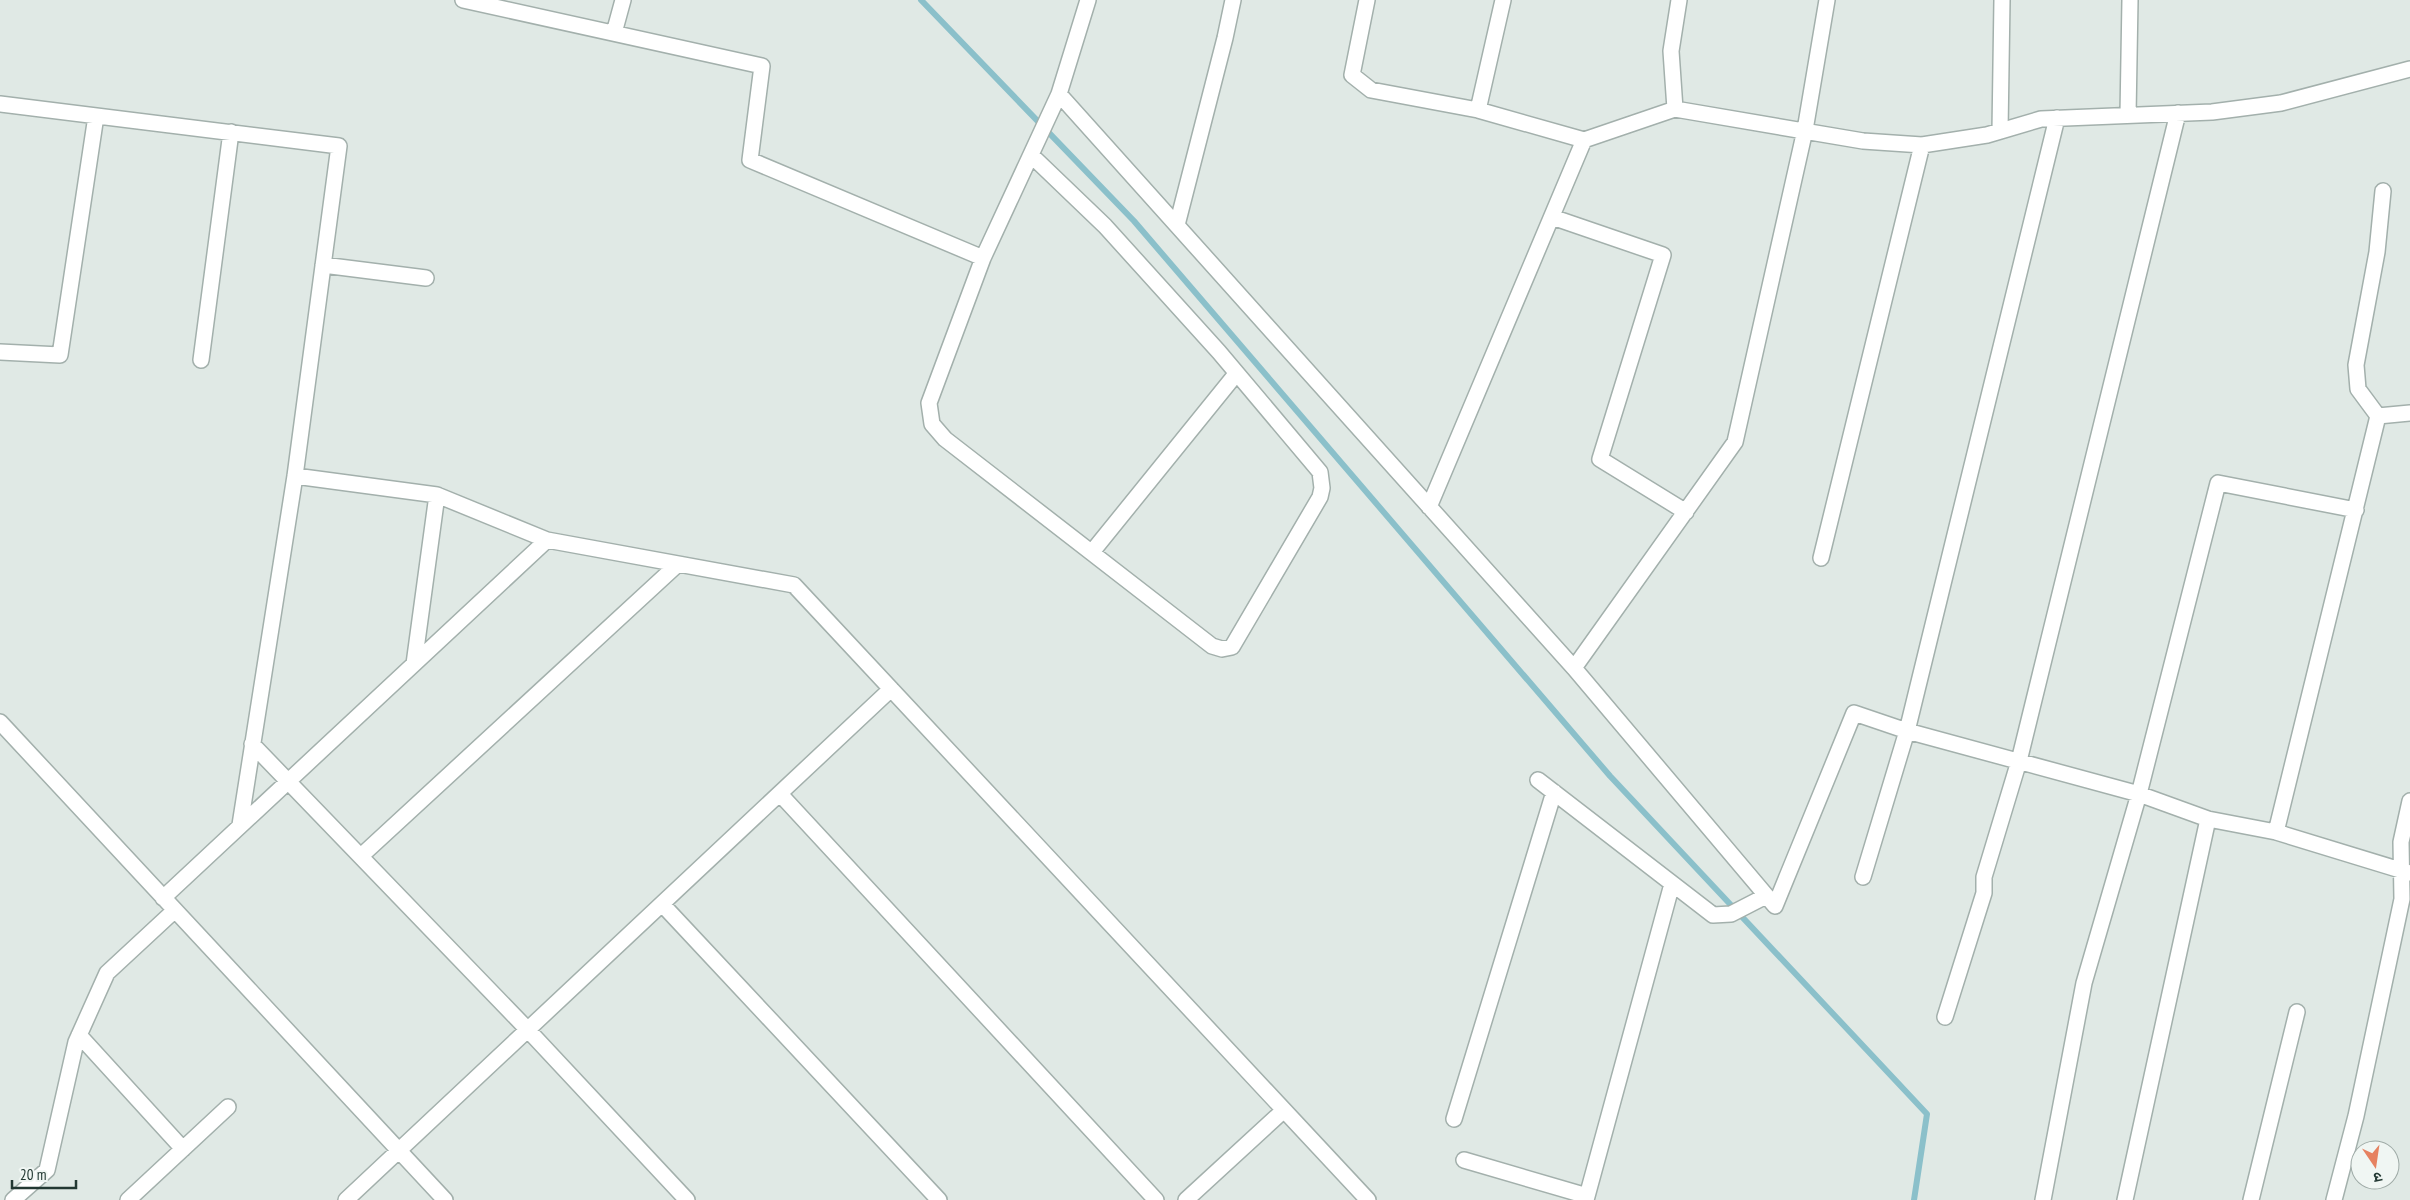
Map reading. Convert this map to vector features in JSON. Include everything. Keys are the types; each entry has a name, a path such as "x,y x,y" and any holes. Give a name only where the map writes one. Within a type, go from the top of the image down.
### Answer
{"street":[{"path":"463,0 762,66 750,160 983,258"},
{"path":"614,33 623,0"},
{"path":"1031,155 1105,226 1320,472 1322,488 1320,497 1232,647 1212,646 946,439 932,424 929,403 983,258 1059,94 1088,0"},
{"path":"1177,225 1226,38 1233,0"},
{"path":"1367,0 1352,75 1371,90 1478,110 1584,140 1676,109 1863,141 1922,145 1987,135 2041,119 2212,112 2282,103 2410,69"},
{"path":"1478,110 1503,0"},
{"path":"1676,109 1671,50 1679,0"},
{"path":"1574,668 1735,442 1805,130 1827,0"},
{"path":"2000,131 2002,0"},
{"path":"2128,115 2130,0"},
{"path":"1059,94 1574,668 1775,906 1854,713 1907,731 2139,794 2208,818 2276,832 2405,871"},
{"path":"0,104 338,146 295,476 240,825"},
{"path":"1945,1017 1984,893 1984,877 2019,761 2178,113"},
{"path":"0,352 60,355 96,116"},
{"path":"1863,877 1907,731 2058,118"},
{"path":"201,360 231,132"},
{"path":"1429,507 1584,140"},
{"path":"1821,558 1922,145"},
{"path":"2276,832 2378,416 2358,389 2356,365 2377,252 2383,191"},
{"path":"1552,217 1663,255 1600,460 1686,512"},
{"path":"323,265 426,278"},
{"path":"1092,552 1236,374"},
{"path":"2378,416 2410,414"},
{"path":"295,476 437,495 547,540 794,585 1368,1200"},
{"path":"2043,1200 2084,983 2139,794 2218,483 2356,510"},
{"path":"414,664 437,495"},
{"path":"163,898 547,540"},
{"path":"361,856 678,564"},
{"path":"346,1200 891,690"},
{"path":"0,722 445,1200"},
{"path":"252,744 528,1030 687,1200"},
{"path":"1538,780 1713,915 1731,914 1766,896"},
{"path":"1454,1119 1554,792"},
{"path":"780,794 1156,1200"},
{"path":"2334,1200 2356,1116 2402,899 2405,871 2401,842 2410,801"},
{"path":"2125,1200 2208,818"},
{"path":"1464,1160 1586,1198 1672,884"},
{"path":"662,904 939,1200"},
{"path":"19,1198 47,1170 79,1035 107,973 175,910"},
{"path":"2251,1200 2297,1012"},
{"path":"79,1035 183,1149"},
{"path":"128,1200 228,1108"},
{"path":"1186,1200 1284,1110"}],"waterway":[{"path":"921,0 1134,221 1610,776 1927,1114 1914,1200"}]}
